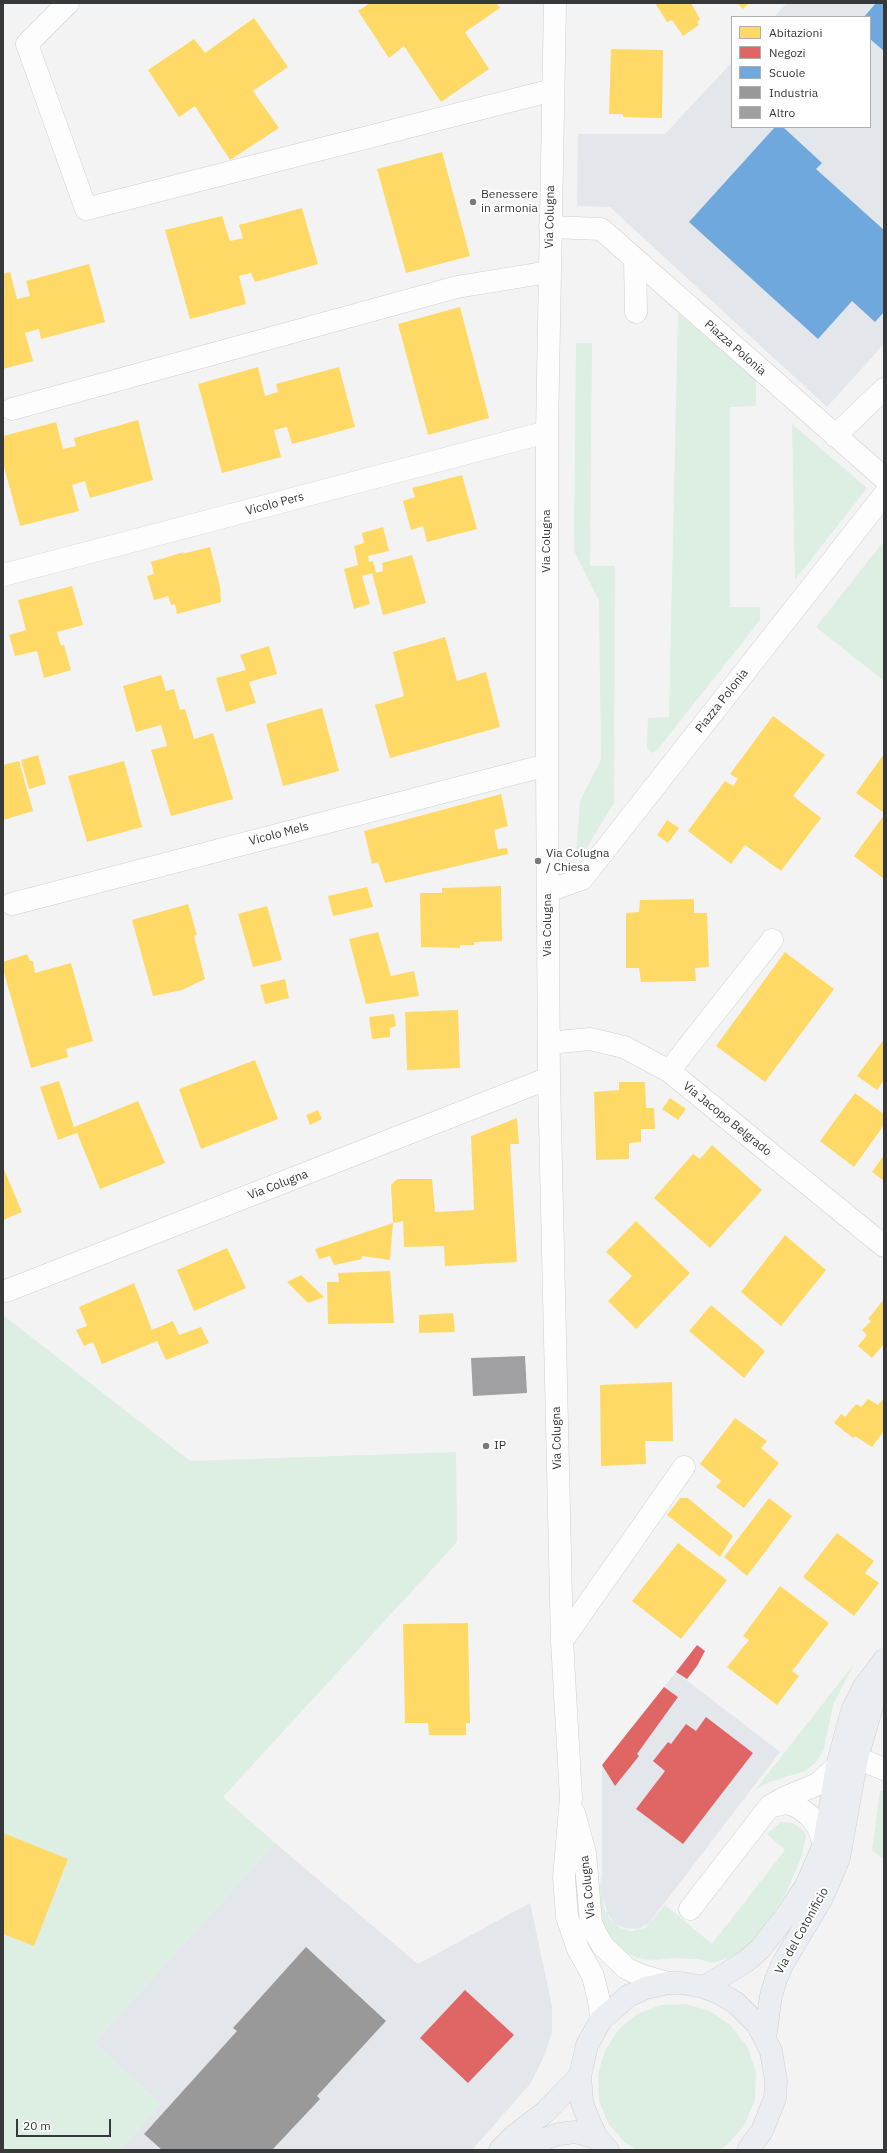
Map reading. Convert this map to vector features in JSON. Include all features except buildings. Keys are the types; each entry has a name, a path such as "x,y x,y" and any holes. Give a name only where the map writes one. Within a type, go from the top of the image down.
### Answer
{"main road":[{"name":"Via del Cotonificio","path":"704,1987 745,1962 771,1937 806,1886 824,1844 823,1789 837,1766 852,1711 864,1687 884,1660"},
{"name":"Via del Cotonificio","path":"765,2038 771,1996 776,1979 783,1963 822,1898 839,1858 846,1826 857,1758 874,1700 884,1678"},
{"path":"605,2147 588,2119 582,2102 580,2076 587,2044 601,2020 628,1996 646,1988 668,1983 691,1984 704,1987 720,1993 736,2002 750,2015 765,2038 774,2066 775,2098 762,2131 748,2150"},
{"path":"500,2150 514,2136 544,2113 580,2076"},
{"path":"523,2150 542,2140 559,2134 575,2132 605,2147"}],"street":[{"path":"68,3 27,44 86,209 553,90"},
{"name":"Via Colugna","path":"555,3 547,432 547,765 549,1078 562,1641 571,1798 564,1858 564,1901 572,1934 593,1976 600,2005 601,2020"},
{"name":"Piazza Polonia","path":"550,227 601,229 884,478"},
{"path":"636,260 636,312"},
{"path":"12,409 457,287 549,272"},
{"path":"835,436 884,388"},
{"name":"Vicolo Pers","path":"3,575 547,432"},
{"name":"Piazza Polonia","path":"548,891 582,879 884,495"},
{"name":"Vicolo Mels","path":"12,904 547,765"},
{"path":"668,1071 772,940"},
{"name":"Via Jacopo Belgrado","path":"549,1043 590,1039 624,1047 668,1071 884,1246"},
{"name":"Via Colugna","path":"6,1291 549,1078"},
{"path":"562,1641 684,1467"},
{"path":"857,1758 884,1769"},
{"path":"690,1909 770,1806 784,1798 823,1789"},
{"name":"Via del Cotonificio","path":"823,1789 837,1793 845,1809 846,1826"},
{"name":"Via Colugna","path":"571,1798 585,1853 591,1923 597,1936 603,1946 626,1968 640,1976 668,1983"},
{"path":"770,1806 787,1803 798,1807 810,1816 818,1827 824,1844"}],"shaded area":[{"path":"787,3 884,3 884,344 827,407 610,207 577,206 578,134 665,134 731,63 731,128 871,128 871,16 775,16"},
{"path":"676,1672 780,1752 649,1923 638,1929 626,1928 615,1924 607,1913 602,1893 602,1765"},
{"path":"275,1843 418,1964 530,1903 552,2006 552,2033 544,2056 531,2083 472,2150 120,2150 160,2104 94,2043"}],"green space":[{"path":"678,313 756,380 756,406 730,407 730,607 760,607 760,620 658,749 652,753 647,748 648,718 669,717"},
{"path":"576,343 592,343 590,566 615,566 614,803 584,852 576,855 580,801 601,760 599,601 574,551"},
{"path":"792,424 867,488 795,580"},
{"path":"884,541 884,681 816,627"},
{"path":"3,1315 190,1461 456,1452 457,1542 223,1797 275,1843 94,2043 160,2104 120,2150 3,2150"},
{"path":"854,1664 833,1705 824,1749 817,1761 805,1771 769,1782 755,1790"},
{"path":"880,1791 884,1791 884,1859 872,1851"},
{"path":"781,1822 793,1823 804,1831 806,1836 801,1858 787,1891 763,1931 744,1950 734,1956 714,1963 697,1959 675,1958 653,1960 637,1958 621,1950 602,1926 598,1902 601,1876 604,1908 610,1919 620,1928 631,1931 645,1928 665,1905 712,1944 785,1850 767,1834"},
{"path":"685,2004 710,2011 730,2025 747,2046 756,2072 755,2100 744,2126 726,2146 719,2150 636,2150 624,2142 608,2123 599,2100 598,2074 605,2051 618,2030 637,2014 661,2005"}],"place":[{"name":"Benessere in armonia","path":"473,202"},
{"name":"Via Colugna / Chiesa","path":"538,861"},
{"name":"IP","path":"486,1446"}]}
